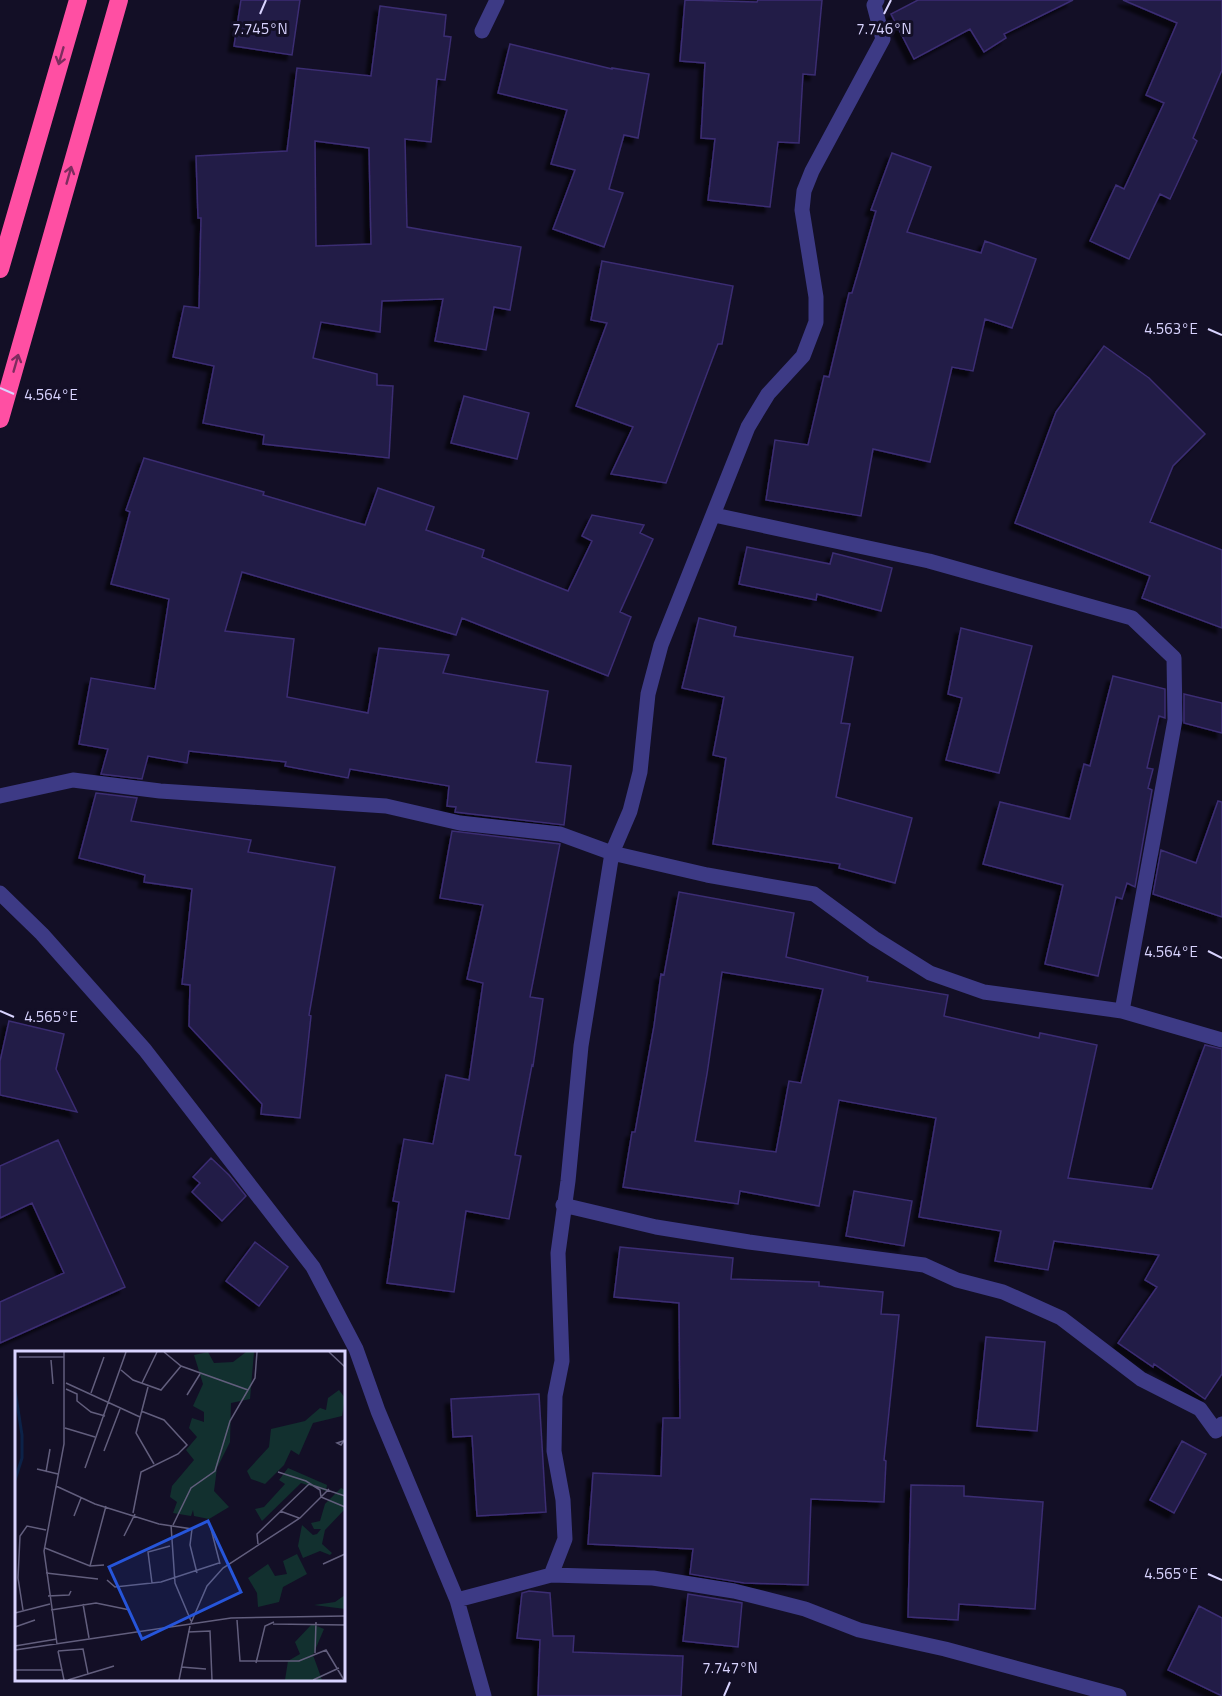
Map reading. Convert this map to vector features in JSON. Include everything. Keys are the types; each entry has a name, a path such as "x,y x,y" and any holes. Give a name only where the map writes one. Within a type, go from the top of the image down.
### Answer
{"highway":[{"path":"0,269 78,0"},
{"path":"0,419 119,0"}],"street":[{"path":"482,30 497,0"},
{"path":"551,1575 565,1539 563,1500 554,1450 555,1396 562,1361 558,1253 568,1181 581,1046 612,853 630,811 640,772 648,694 661,645 748,427 768,394 803,356 816,322 816,297 802,210 804,190 883,39 874,5 877,0"},
{"path":"714,515 929,561 1132,618 1174,658 1175,720 1122,1011"},
{"path":"0,796 72,780 160,791 386,806 460,823 560,834 612,853 707,875 814,894 874,938 930,974 984,992 1122,1011 1222,1040"},
{"path":"0,893 42,934 145,1050 313,1268 356,1349 378,1411 457,1600 484,1696"},
{"path":"563,1205 656,1227 924,1265 957,1280 1003,1292 1061,1318 1141,1379 1200,1409 1216,1431 1222,1424"},
{"path":"457,1600 551,1575 653,1578 734,1591 805,1609 859,1630 945,1649 1119,1696"}],"building":[{"path":"241,0 300,0 292,55 234,46"},
{"path":"685,0 757,2 758,0 822,0 815,75 803,74 799,143 778,142 770,207 708,200 715,139 701,138 705,63 680,61"},
{"path":"918,0 1073,0 1004,34 1006,38 984,52 970,29 914,59 891,14"},
{"path":"1123,0 1222,0 1222,70 1193,138 1197,141 1170,199 1160,194 1129,259 1090,241 1116,185 1124,189 1164,103 1146,95 1177,23"},
{"path":"380,6 446,15 444,36 451,37 445,80 437,79 431,142 405,139 407,227 521,247 510,310 494,307 486,350 435,341 443,299 382,301 380,332 321,322 313,358 377,374 377,385 393,386 389,458 263,444 264,435 203,423 214,366 173,357 184,306 199,308 201,218 198,218 196,156 287,151 297,68 371,76","holes":["315,141 369,148 371,244 316,246"]},
{"path":"510,44 612,69 649,74 638,138 624,135 609,189 623,193 604,247 553,229 575,170 551,164 567,110 498,93"},
{"path":"892,153 931,167 907,232 981,253 985,241 1036,259 1012,328 985,319 973,371 952,367 930,462 873,449 861,516 766,500 775,440 808,445 824,376 829,377 849,293 852,293 876,211 871,210"},
{"path":"602,261 733,286 722,344 718,344 666,483 611,474 633,427 576,406 607,323 591,320"},
{"path":"1104,346 1149,378 1205,434 1173,466 1150,522 1222,550 1222,628 1142,598 1150,576 1015,523 1056,412"},
{"path":"464,396 529,413 517,459 451,443"},
{"path":"144,458 264,492 263,495 365,525 378,488 434,507 426,530 484,550 482,557 568,591 592,541 582,536 592,515 644,525 640,533 653,539 620,612 631,617 608,676 462,618 456,635 242,572 225,631 294,639 287,697 368,713 379,648 449,655 443,673 548,691 536,762 571,766 564,825 455,812 456,807 447,806 449,786 350,769 348,778 285,766 286,762 189,751 187,763 148,756 142,779 101,774 108,749 79,744 91,678 155,689 169,599 111,584 130,512 126,510"},
{"path":"747,547 830,564 833,553 892,568 881,611 817,594 816,600 739,584"},
{"path":"699,618 736,627 734,636 853,657 841,723 850,724 836,797 912,818 895,883 839,868 840,864 713,844 726,758 713,755 724,697 682,688"},
{"path":"961,628 1032,646 999,773 946,760 962,698 948,694"},
{"path":"1113,676 1165,689 1165,718 1159,716 1147,768 1153,769 1148,788 1152,790 1135,887 1127,883 1122,899 1116,897 1098,976 1045,964 1063,885 983,864 1000,802 1070,819 1084,764 1090,766"},
{"path":"1184,694 1222,703 1222,733 1184,723"},
{"path":"96,793 137,798 131,821 251,840 248,852 335,867 309,1015 311,1016 300,1118 261,1114 262,1104 189,1026 190,985 182,984 192,889 144,882 145,875 79,858"},
{"path":"1218,801 1222,802 1222,917 1153,894 1161,850 1196,863"},
{"path":"452,831 560,844 530,997 543,999 533,1066 515,1155 521,1156 509,1219 466,1211 454,1292 387,1283 399,1202 393,1201 404,1139 433,1144 446,1075 469,1080 483,983 467,979 483,905 440,898"},
{"path":"679,892 794,913 786,957 868,977 867,981 948,995 944,1016 1039,1038 1040,1033 1097,1045 1068,1178 1152,1189 1205,1045 1222,1049 1222,1374 1205,1399 1154,1364 1153,1367 1118,1343 1157,1287 1145,1280 1159,1255 1054,1241 1048,1270 995,1261 1001,1231 919,1217 936,1118 839,1100 819,1206 740,1191 738,1204 623,1187 654,1026 661,974 664,975","holes":["722,972 823,989 801,1083 789,1081 776,1152 695,1141"]},
{"path":"9,1021 64,1034 56,1069 77,1112 0,1095 0,1061"},
{"path":"58,1140 125,1287 0,1343 0,1302 64,1273 32,1203 0,1218 0,1166"},
{"path":"211,1158 246,1196 222,1221 192,1192 200,1183 193,1177"},
{"path":"854,1191 912,1201 904,1246 846,1236"},
{"path":"255,1242 288,1267 259,1306 226,1281"},
{"path":"620,1247 733,1258 731,1279 819,1282 819,1286 883,1292 881,1314 899,1315 884,1460 886,1461 884,1502 811,1499 808,1585 744,1583 690,1574 693,1549 588,1544 593,1473 661,1476 663,1418 680,1418 679,1303 614,1297"},
{"path":"986,1337 1045,1342 1037,1431 977,1426"},
{"path":"539,1394 546,1512 477,1516 472,1436 453,1437 451,1399"},
{"path":"1182,1441 1206,1454 1174,1513 1150,1500"},
{"path":"911,1485 964,1486 964,1496 1043,1502 1035,1609 959,1604 958,1620 908,1617"},
{"path":"529,1591 550,1593 553,1636 574,1636 573,1652 683,1656 681,1696 538,1696 540,1640 517,1638 522,1593"},
{"path":"688,1594 742,1603 738,1647 683,1641"},
{"path":"1199,1606 1222,1618 1222,1696 1168,1670"}]}
